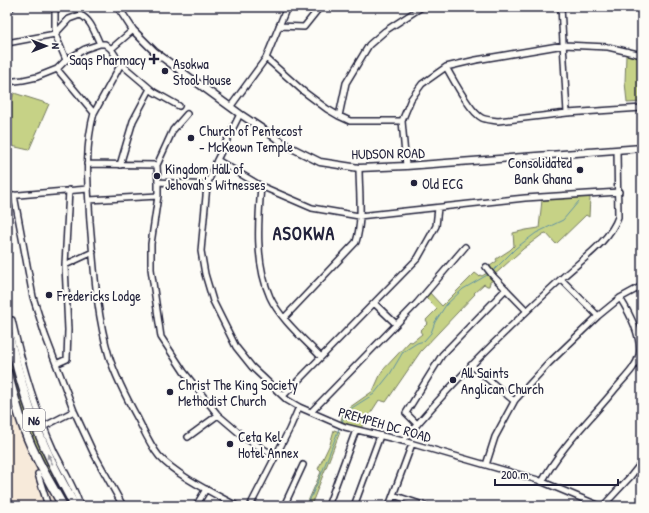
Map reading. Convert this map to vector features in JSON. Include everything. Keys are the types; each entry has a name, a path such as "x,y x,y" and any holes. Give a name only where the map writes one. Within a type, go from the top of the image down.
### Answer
{"highway":[{"name":"N6","path":"7,329 30,409 38,431 57,474 75,506"},
{"name":"N6","path":"7,372 17,408 30,443 63,506"}],"street":[{"path":"7,9 12,7"},
{"path":"55,7 55,34 66,60"},
{"name":"HUDSON ROAD","path":"118,7 133,30 155,52 240,114 288,146 320,162 359,168 406,166 642,148"},
{"path":"231,106 266,58 287,7"},
{"path":"280,26 304,27 320,7"},
{"path":"339,116 346,83 370,45 385,30 422,7"},
{"path":"561,7 567,113"},
{"path":"7,43 55,34 69,19 80,15 85,17 100,44"},
{"path":"111,49 133,30"},
{"path":"7,82 37,77 57,68 66,60 86,49 100,44 105,44 111,49 121,64 150,89 179,106"},
{"path":"406,166 402,121 411,99 422,84 446,67 498,56 564,45 608,47 642,54"},
{"path":"266,58 303,91 339,116 350,121 402,121"},
{"path":"121,64 94,114 87,164 95,278 100,314 109,356 128,402 152,447 178,471 206,489 238,506"},
{"path":"446,67 472,108 482,118 498,121 567,113 642,108"},
{"path":"57,68 94,114"},
{"path":"120,164 133,121 150,89"},
{"path":"186,114 173,130 157,165 158,196 151,244 151,269 161,337 184,372 218,415 245,438 275,456"},
{"name":"PREMPEH DC ROAD","path":"240,114 217,160 207,185 201,251 205,274 213,300 236,347 252,367 287,400 299,407 345,427 403,441 542,482 602,506"},
{"path":"403,441 471,365 606,238 616,225 618,217 619,192 617,150"},
{"path":"217,160 261,186 312,208 359,216 525,198 619,192"},
{"path":"87,164 157,165"},
{"path":"284,318 356,242 359,234 359,168"},
{"path":"158,182 207,185"},
{"path":"261,186 258,213 259,244 263,275 270,298 284,318 321,357"},
{"path":"7,196 88,188"},
{"path":"56,364 67,359 68,330 65,265 69,190"},
{"path":"14,195 33,297 56,364 74,411 94,452 124,506"},
{"path":"89,200 158,196"},
{"path":"283,396 418,258 436,226 438,208"},
{"path":"312,412 417,303 465,247"},
{"path":"65,265 93,252"},
{"path":"488,269 527,312"},
{"path":"561,279 598,316"},
{"path":"486,465 495,437 515,400 549,363 598,316 620,298 642,286"},
{"path":"417,424 406,413 442,355 506,289"},
{"path":"542,482 555,459 607,400 634,366 639,355 638,341 633,319 620,298"},
{"path":"374,303 396,324"},
{"path":"12,320 34,402 43,427 70,483 80,500 75,506"},
{"path":"471,365 515,400"},
{"path":"250,506 289,430 299,407"},
{"path":"43,427 74,411"},
{"path":"188,437 218,415"},
{"path":"328,506 356,430"},
{"path":"354,506 380,436"},
{"path":"389,506 412,444"},
{"path":"602,506 630,477 642,462"},
{"path":"284,506 303,465"},
{"path":"38,474 48,506"},
{"path":"196,506 206,489"},
{"path":"393,495 426,506"}],"shaded area":[{"path":"7,385 35,464 59,506 7,506"}],"green space":[{"path":"626,55 642,58 642,102 627,103 625,82"},
{"path":"14,93 49,104 29,150 7,145 7,114"},
{"path":"590,197 589,217 586,215 556,244 546,233 543,234 523,249 492,277 494,280 490,282 489,286 484,284 474,293 475,294 421,351 386,402 379,400 361,428 341,421 343,412 373,391 382,371 410,341 412,342 422,334 420,331 428,323 426,320 437,309 425,297 429,292 442,306 475,273 482,276 492,270 490,266 497,261 496,259 514,246 513,233 539,228 542,200"},
{"path":"7,331 18,374 70,500 66,503 39,456 22,411 7,361"},
{"path":"334,430 340,432 311,506 306,506 321,472 318,469 330,444"}],"waterway":[{"path":"493,271 516,248 536,233 563,220 579,201"},
{"path":"342,424 344,413 374,394 390,374 403,352 417,343 424,341 431,333 435,322 446,305 463,289 489,274"},
{"path":"307,506 340,426"}],"place":[{"name":"Saqs Pharmacy","path":"154,59"},
{"name":"Asokwa Stool House","path":"165,71"},
{"name":"Church of Pentecost - McKeown Temple","path":"191,138"},
{"name":"Consolidated Bank Ghana","path":"580,170"},
{"name":"Kingdom Hall of Jehovah's Witnesses","path":"157,176"},
{"name":"Old ECG","path":"414,183"},
{"name":"Fredericks Lodge","path":"49,295"},
{"name":"All Saints Anglican Church","path":"453,380"},
{"name":"Christ The King Society Methodist Church","path":"170,392"},
{"name":"Ceta Kel Hotel Annex","path":"230,444"}],"district":[{"name":"ASOKWA","path":"304,233"}]}
